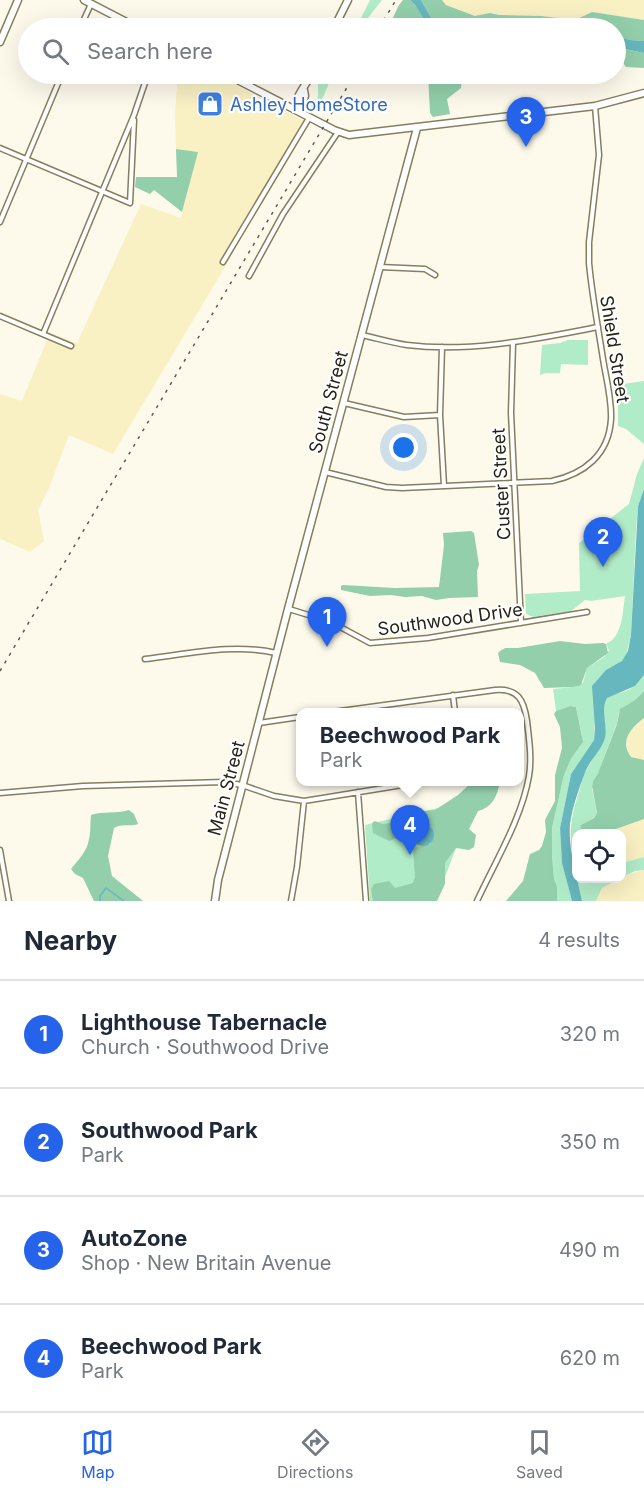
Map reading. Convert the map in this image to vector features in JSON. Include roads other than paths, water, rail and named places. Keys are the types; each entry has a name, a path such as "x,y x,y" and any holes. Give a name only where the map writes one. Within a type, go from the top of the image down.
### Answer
{"street":[{"path":"0,42 18,0"},
{"path":"339,18 348,0"},
{"path":"84,18 88,2 119,18"},
{"path":"0,222 58,84"},
{"path":"43,334 134,115 145,84"},
{"path":"245,84 338,132 361,135 595,106 644,93"},
{"path":"296,110 301,107 307,84"},
{"name":"Shield Street","path":"325,472 386,487 552,481 584,470 603,448 611,420 589,263 589,242 599,155 595,106"},
{"path":"0,148 130,203 134,115"},
{"path":"223,262 309,118"},
{"name":"South Street","path":"268,683 417,128"},
{"path":"249,276 283,214 338,132"},
{"path":"380,267 425,269 435,275"},
{"path":"0,316 71,346"},
{"path":"362,335 405,345 442,346 513,343 598,327"},
{"name":"Custer Street","path":"513,343 511,413 521,623"},
{"path":"442,346 440,415 444,486"},
{"path":"344,403 404,417 440,415"},
{"name":"Southwood Drive","path":"288,609 331,622 370,644 428,638 587,612"},
{"path":"145,659 238,648 260,649 277,653"},
{"name":"Main Street","path":"215,901 218,880 268,683"},
{"path":"361,708 505,689 513,692 522,700 524,708"},
{"path":"453,695 455,708"},
{"path":"477,901 526,792 530,749 524,709"},
{"path":"259,723 296,718"},
{"path":"0,793 83,786 224,782 242,785 274,796 304,801 396,786"},
{"path":"358,792 366,901"},
{"path":"291,901 304,801"},
{"path":"0,850 9,901"}],"water":[{"path":"410,0 421,0 431,18 423,18"},
{"path":"626,39 644,41 644,53 626,49"},
{"path":"644,489 644,675 635,686 607,698 605,703 605,738 586,770 571,817 572,883 578,883 582,901 572,901 562,863 560,828 571,774 594,740 592,686 606,670 622,661 628,651 631,635 638,506"},
{"path":"423,824 433,831 434,835 427,845 423,846 413,839 412,835 419,825"}],"waterway":[{"path":"100,901 100,896 106,888 124,901"}],"railway":[{"path":"385,18 396,0"},
{"path":"0,671 349,84"}],"place":[{"name":"Ashley HomeStore","path":"210,104"},
{"name":"AutoZone","path":"526,147"},
{"name":"Southwood Park","path":"603,567"},
{"name":"Lighthouse Tabernacle","path":"327,647"},
{"name":"Beechwood Park","path":"410,855"}]}
